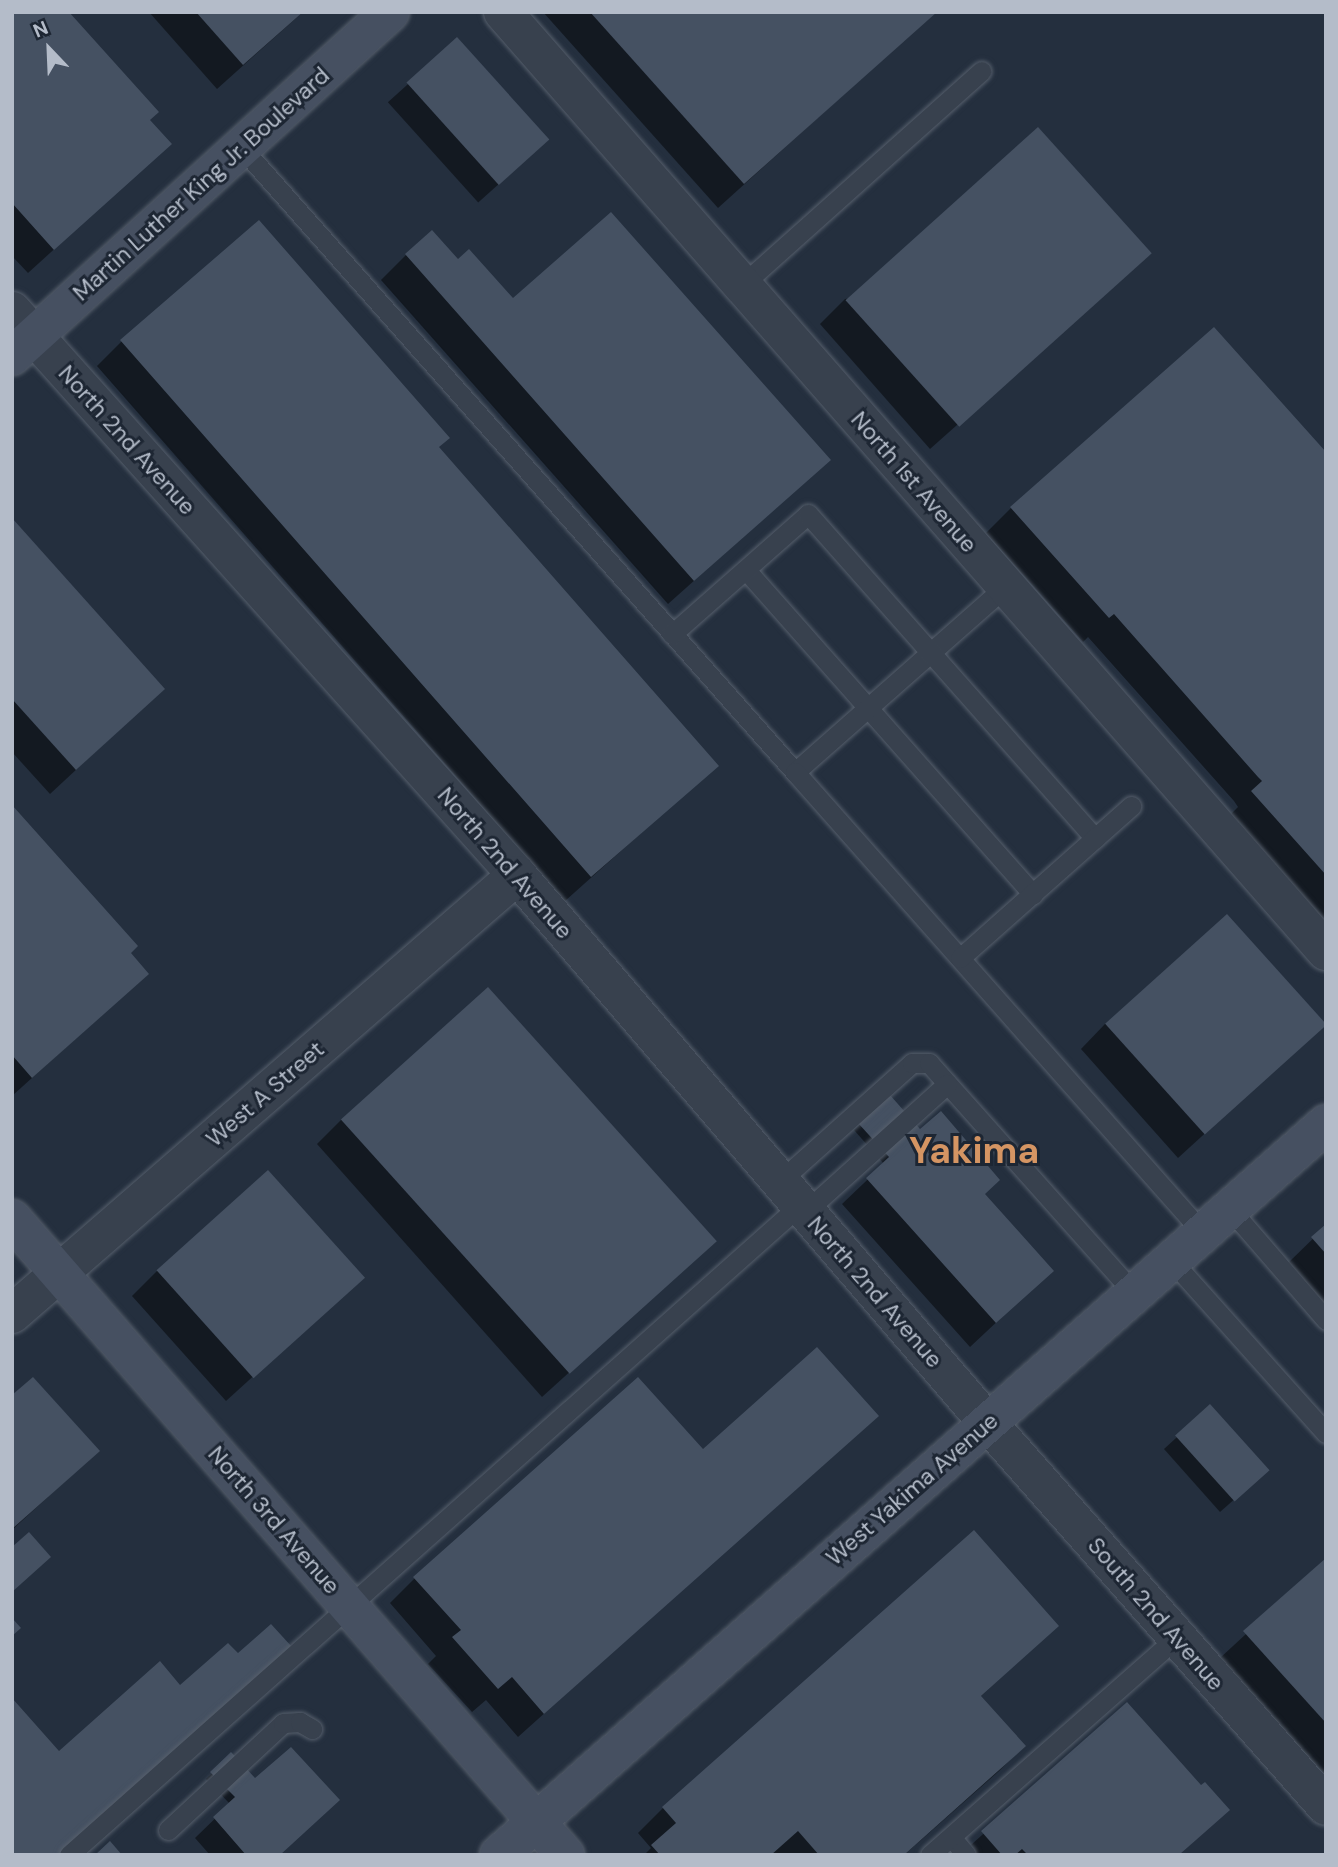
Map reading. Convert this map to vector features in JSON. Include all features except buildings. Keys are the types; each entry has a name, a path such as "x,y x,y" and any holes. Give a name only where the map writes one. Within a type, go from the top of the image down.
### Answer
{"main road":[{"name":"Martin Luther King Jr. Boulevard","path":"20,335 242,148 390,12"},
{"name":"West Yakima Avenue","path":"499,1855 1326,1124"},
{"name":"North 3rd Avenue","path":"12,1219 565,1855"}],"street":[{"name":"North 1st Avenue","path":"503,12 1326,951"},
{"name":"North 2nd Avenue","path":"20,335 517,875 987,1422"},
{"name":"West A Street","path":"12,1314 517,875"},
{"name":"South 2nd Avenue","path":"987,1422 1326,1806"}],"lane":[{"path":"742,285 981,71"},
{"path":"242,148 960,958 1217,1221 1326,1320"},
{"path":"673,634 808,514 1095,838"},
{"path":"746,570 1032,894"},
{"path":"795,772 1006,586"},
{"path":"960,958 1131,806"},
{"path":"796,1199 912,1062 929,1063 1135,1293"},
{"path":"69,1855 349,1606 796,1199 947,1083"},
{"path":"1172,1261 1326,1433"},
{"path":"930,1855 1177,1637"},
{"path":"168,1830 283,1724 300,1722 312,1729"},
{"path":"950,1837 966,1855"}],"district":[{"name":"Yakima","path":"974,1150"}]}
